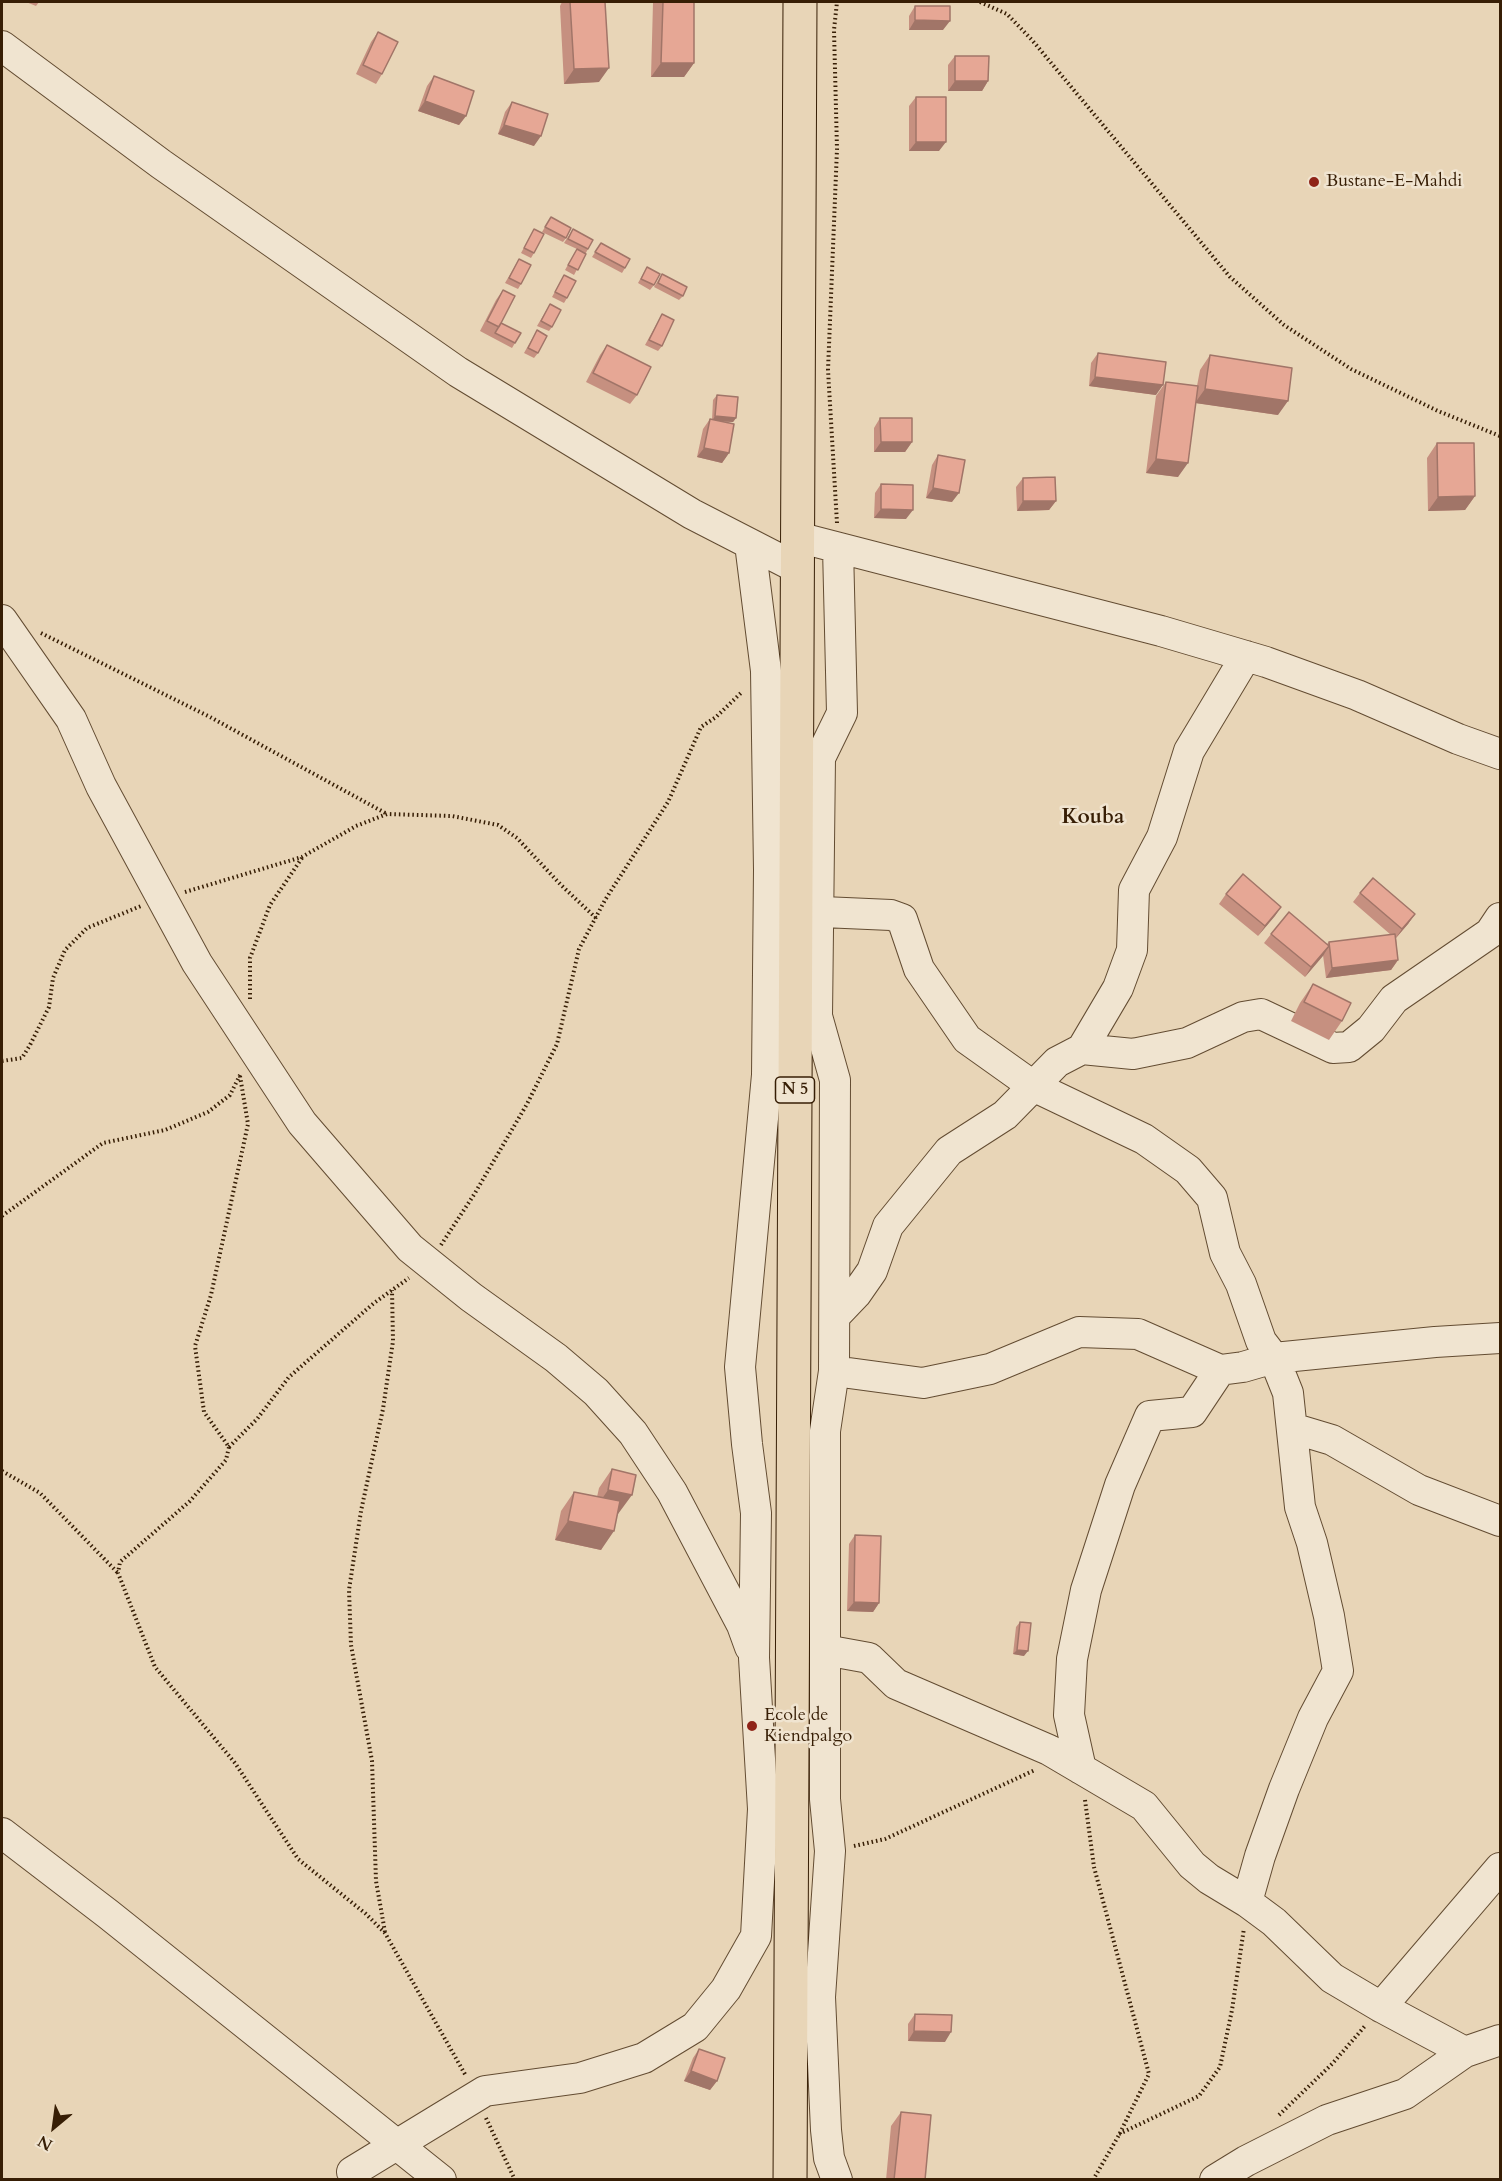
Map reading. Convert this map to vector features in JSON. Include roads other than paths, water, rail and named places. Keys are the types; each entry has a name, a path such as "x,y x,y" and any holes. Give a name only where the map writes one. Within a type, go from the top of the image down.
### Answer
{"highway":[{"name":"N 5","path":"790,2180 807,911 797,552 800,2"}],"street":[{"path":"2,46 161,164 458,372 692,514 750,544 797,552 838,548 1161,631 1246,657 1356,695 1458,739 1500,754"},
{"path":"358,2177 397,2144 485,2091 580,2078 644,2058 695,2027 726,1989 756,1936 763,1809 754,1658 756,1513 740,1367 767,1075 769,870 766,671 750,544"},
{"path":"837,2180 829,2158 826,2130 820,1997 830,1851 825,1799 825,1431 834,1371 835,1080 817,1016 807,911 820,758 842,713 838,548"},
{"path":"2,620 71,719 100,786 197,963 302,1123 410,1248 471,1297 556,1358 588,1385 633,1433 672,1492 742,1625 754,1658"},
{"path":"835,1316 856,1294 872,1270 888,1226 949,1151 1005,1115 1057,1062 1082,1049 1118,988 1132,950 1134,890 1162,837 1189,751 1246,657"},
{"path":"807,911 891,915 902,919 919,969 967,1039 1033,1086 1144,1139 1188,1170 1212,1198 1225,1253 1241,1284 1261,1341 1275,1358 1288,1393 1300,1507 1312,1543 1329,1616 1338,1671 1313,1718 1284,1789 1260,1856 1247,1902"},
{"path":"1082,1049 1133,1054 1187,1043 1243,1017 1261,1014 1333,1048 1349,1047 1371,1029 1394,999 1497,930"},
{"path":"834,1371 923,1383 990,1369 1079,1332 1138,1335 1220,1370 1244,1367 1275,1358 1500,1338"},
{"path":"1072,1763 1069,1715 1072,1659 1086,1590 1120,1485 1150,1416 1192,1412 1220,1370"},
{"path":"1292,1428 1332,1440 1419,1490 1500,1521"},
{"path":"825,1650 869,1658 896,1684 1050,1750 1144,1806 1192,1865 1209,1880 1247,1902 1274,1922 1332,1978 1465,2052"},
{"path":"2,1833 108,1914 441,2180"},
{"path":"1381,2007 1500,1868"},
{"path":"1215,2180 1246,2161 1327,2120 1405,2094 1465,2052 1500,2040"}],"place":[{"name":"Bustane-E-Mahdi","path":"1314,182"},
{"name":"Ecole de Kiendpalgo","path":"752,1726"}],"district":[{"name":"Kouba","path":"1093,818"}]}
